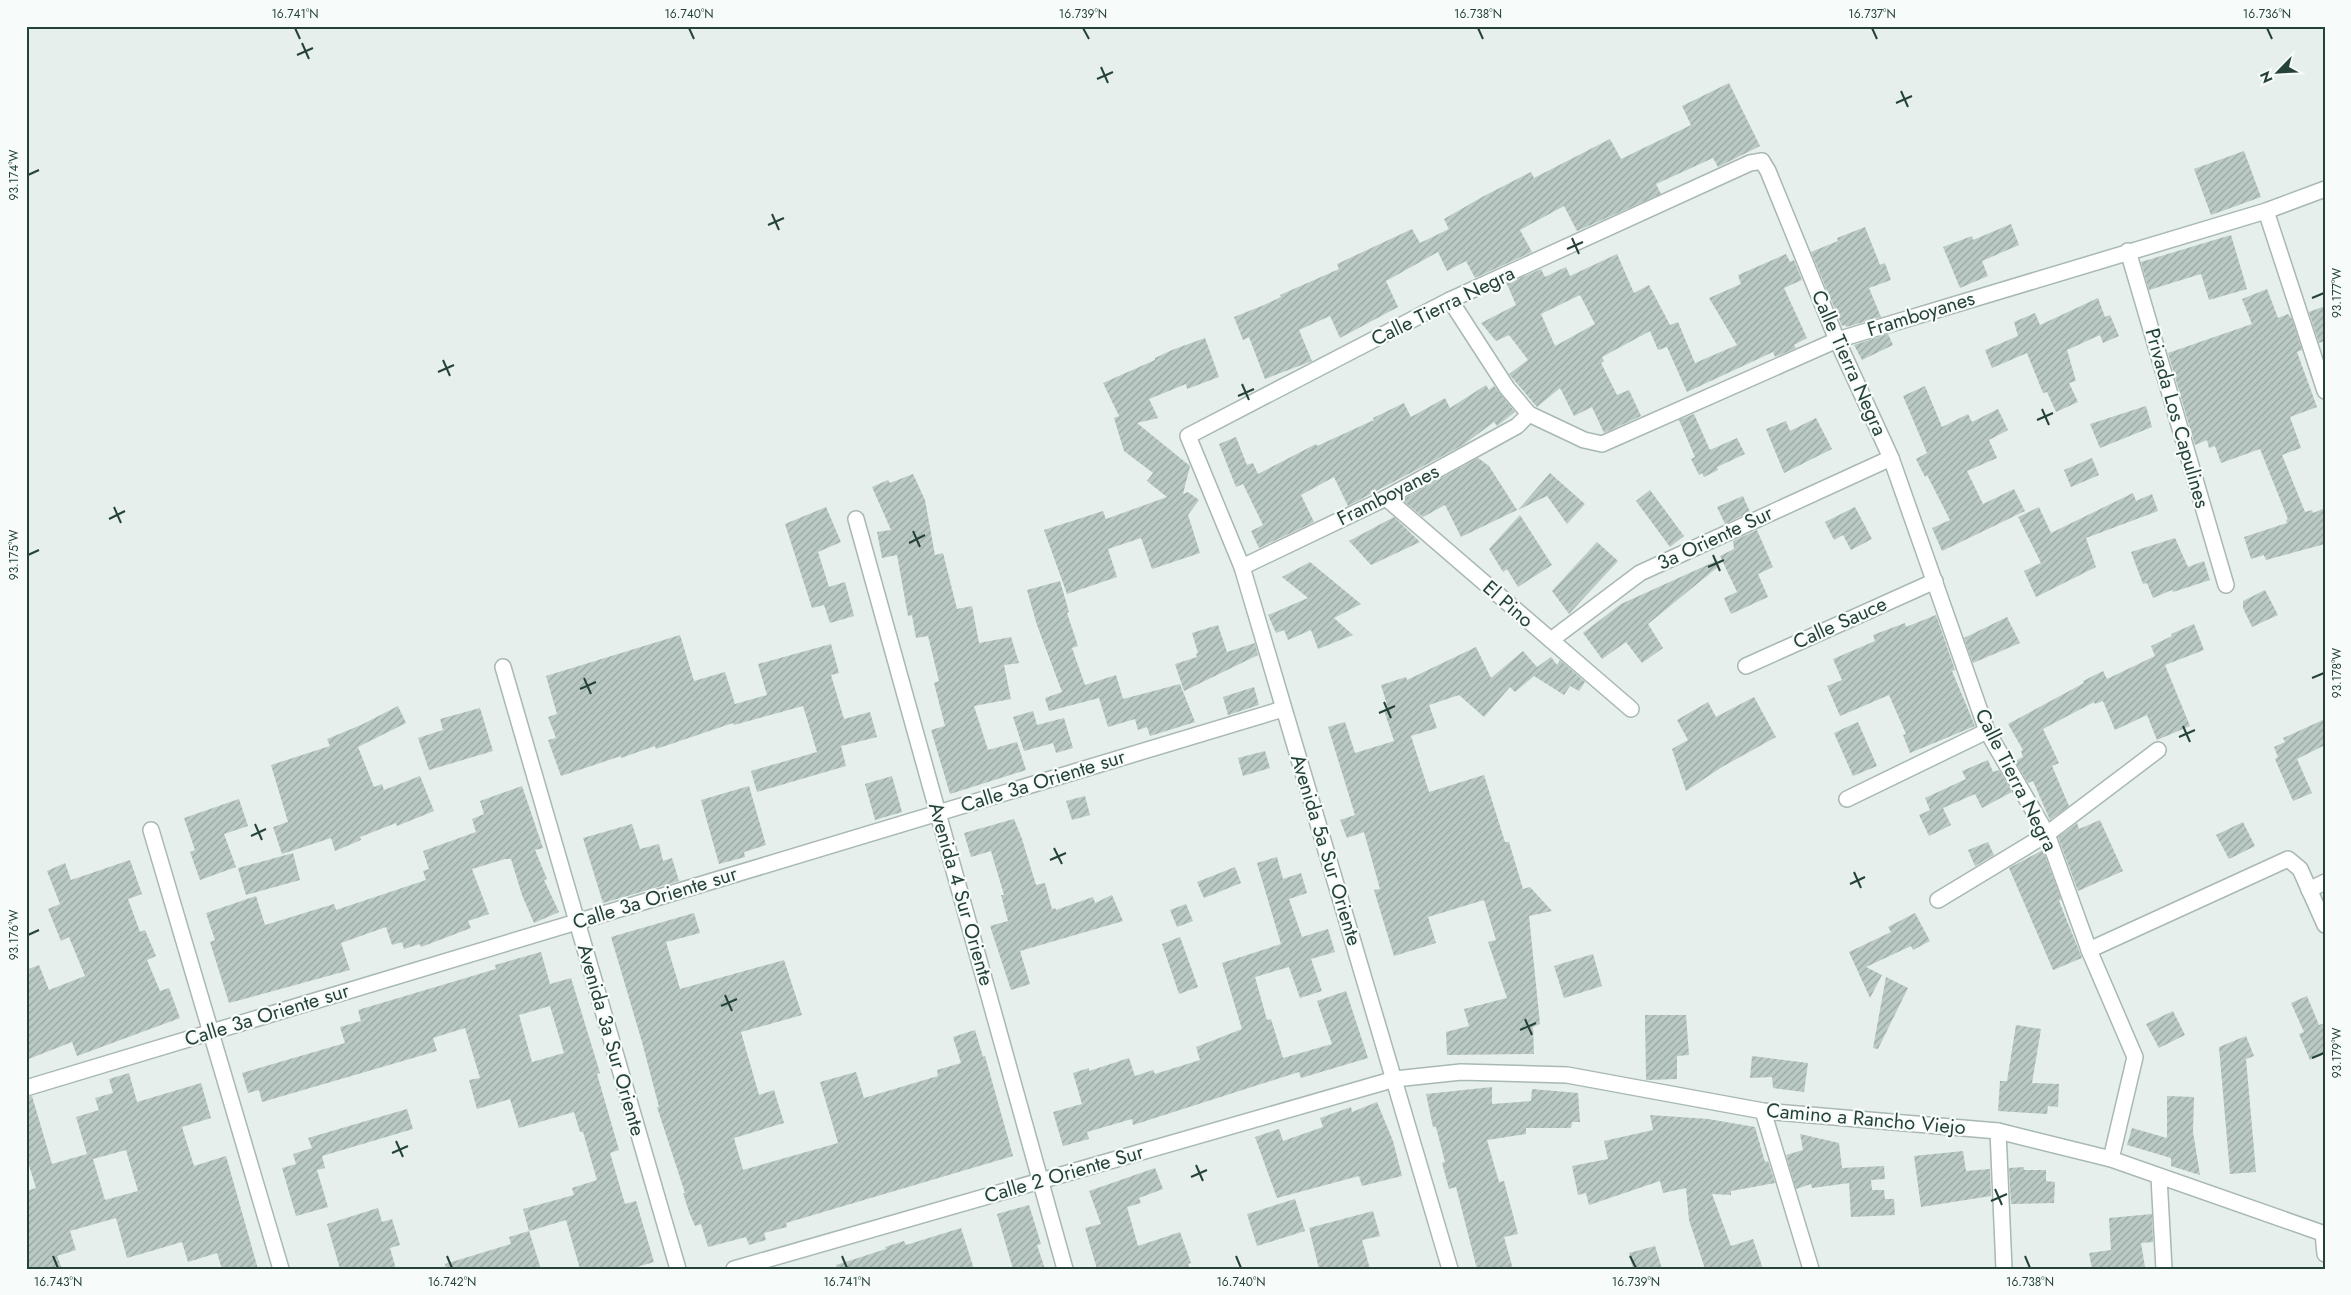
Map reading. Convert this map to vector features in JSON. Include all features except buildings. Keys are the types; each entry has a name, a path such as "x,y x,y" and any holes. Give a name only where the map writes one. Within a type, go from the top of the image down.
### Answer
{"street":[{"name":"Calle Tierra Negra","path":"1188,436 1450,300 1750,163 1762,161 1768,171 1837,340 1891,458 1987,731 2046,834 2089,950 2135,1057 2111,1159"},
{"name":"Framboyanes","path":"1450,300 1507,388 1530,414 1584,440 1602,444 1837,340 2266,211 2325,189"},
{"path":"2266,211 2325,391"},
{"name":"Privada Los Capulines","path":"2128,252 2226,584"},
{"name":"Framboyanes","path":"1242,567 1386,498 1517,426 1530,414"},
{"name":"Avenida 5a Sur Oriente","path":"1188,436 1242,567 1450,1269"},
{"name":"3a Oriente Sur","path":"1551,640 1640,573 1891,458"},
{"name":"El Pino","path":"1386,498 1631,709"},
{"name":"Avenida 4 Sur Oriente","path":"856,519 1066,1269"},
{"name":"Calle Sauce","path":"1746,666 1935,581"},
{"name":"Avenida 3a Sur Oriente","path":"503,667 678,1269"},
{"name":"Calle 3a Oriente sur","path":"26,1088 1283,709"},
{"path":"1847,799 1987,731"},
{"path":"1938,900 2046,834 2158,750"},
{"path":"151,830 281,1269"},
{"path":"2089,950 2288,859 2300,870 2325,925"},
{"path":"2309,890 2325,882"},
{"name":"Camino a Rancho Viejo","path":"1395,1079 1461,1072 1567,1075 1763,1111 1998,1131 2111,1159 2324,1234"},
{"name":"Calle 2 Oriente Sur","path":"734,1269 1395,1079"},
{"path":"1763,1111 1811,1269"},
{"path":"1998,1131 2004,1269"},
{"path":"2159,1177 2164,1269"},
{"path":"2324,1234 2325,1254"}]}
